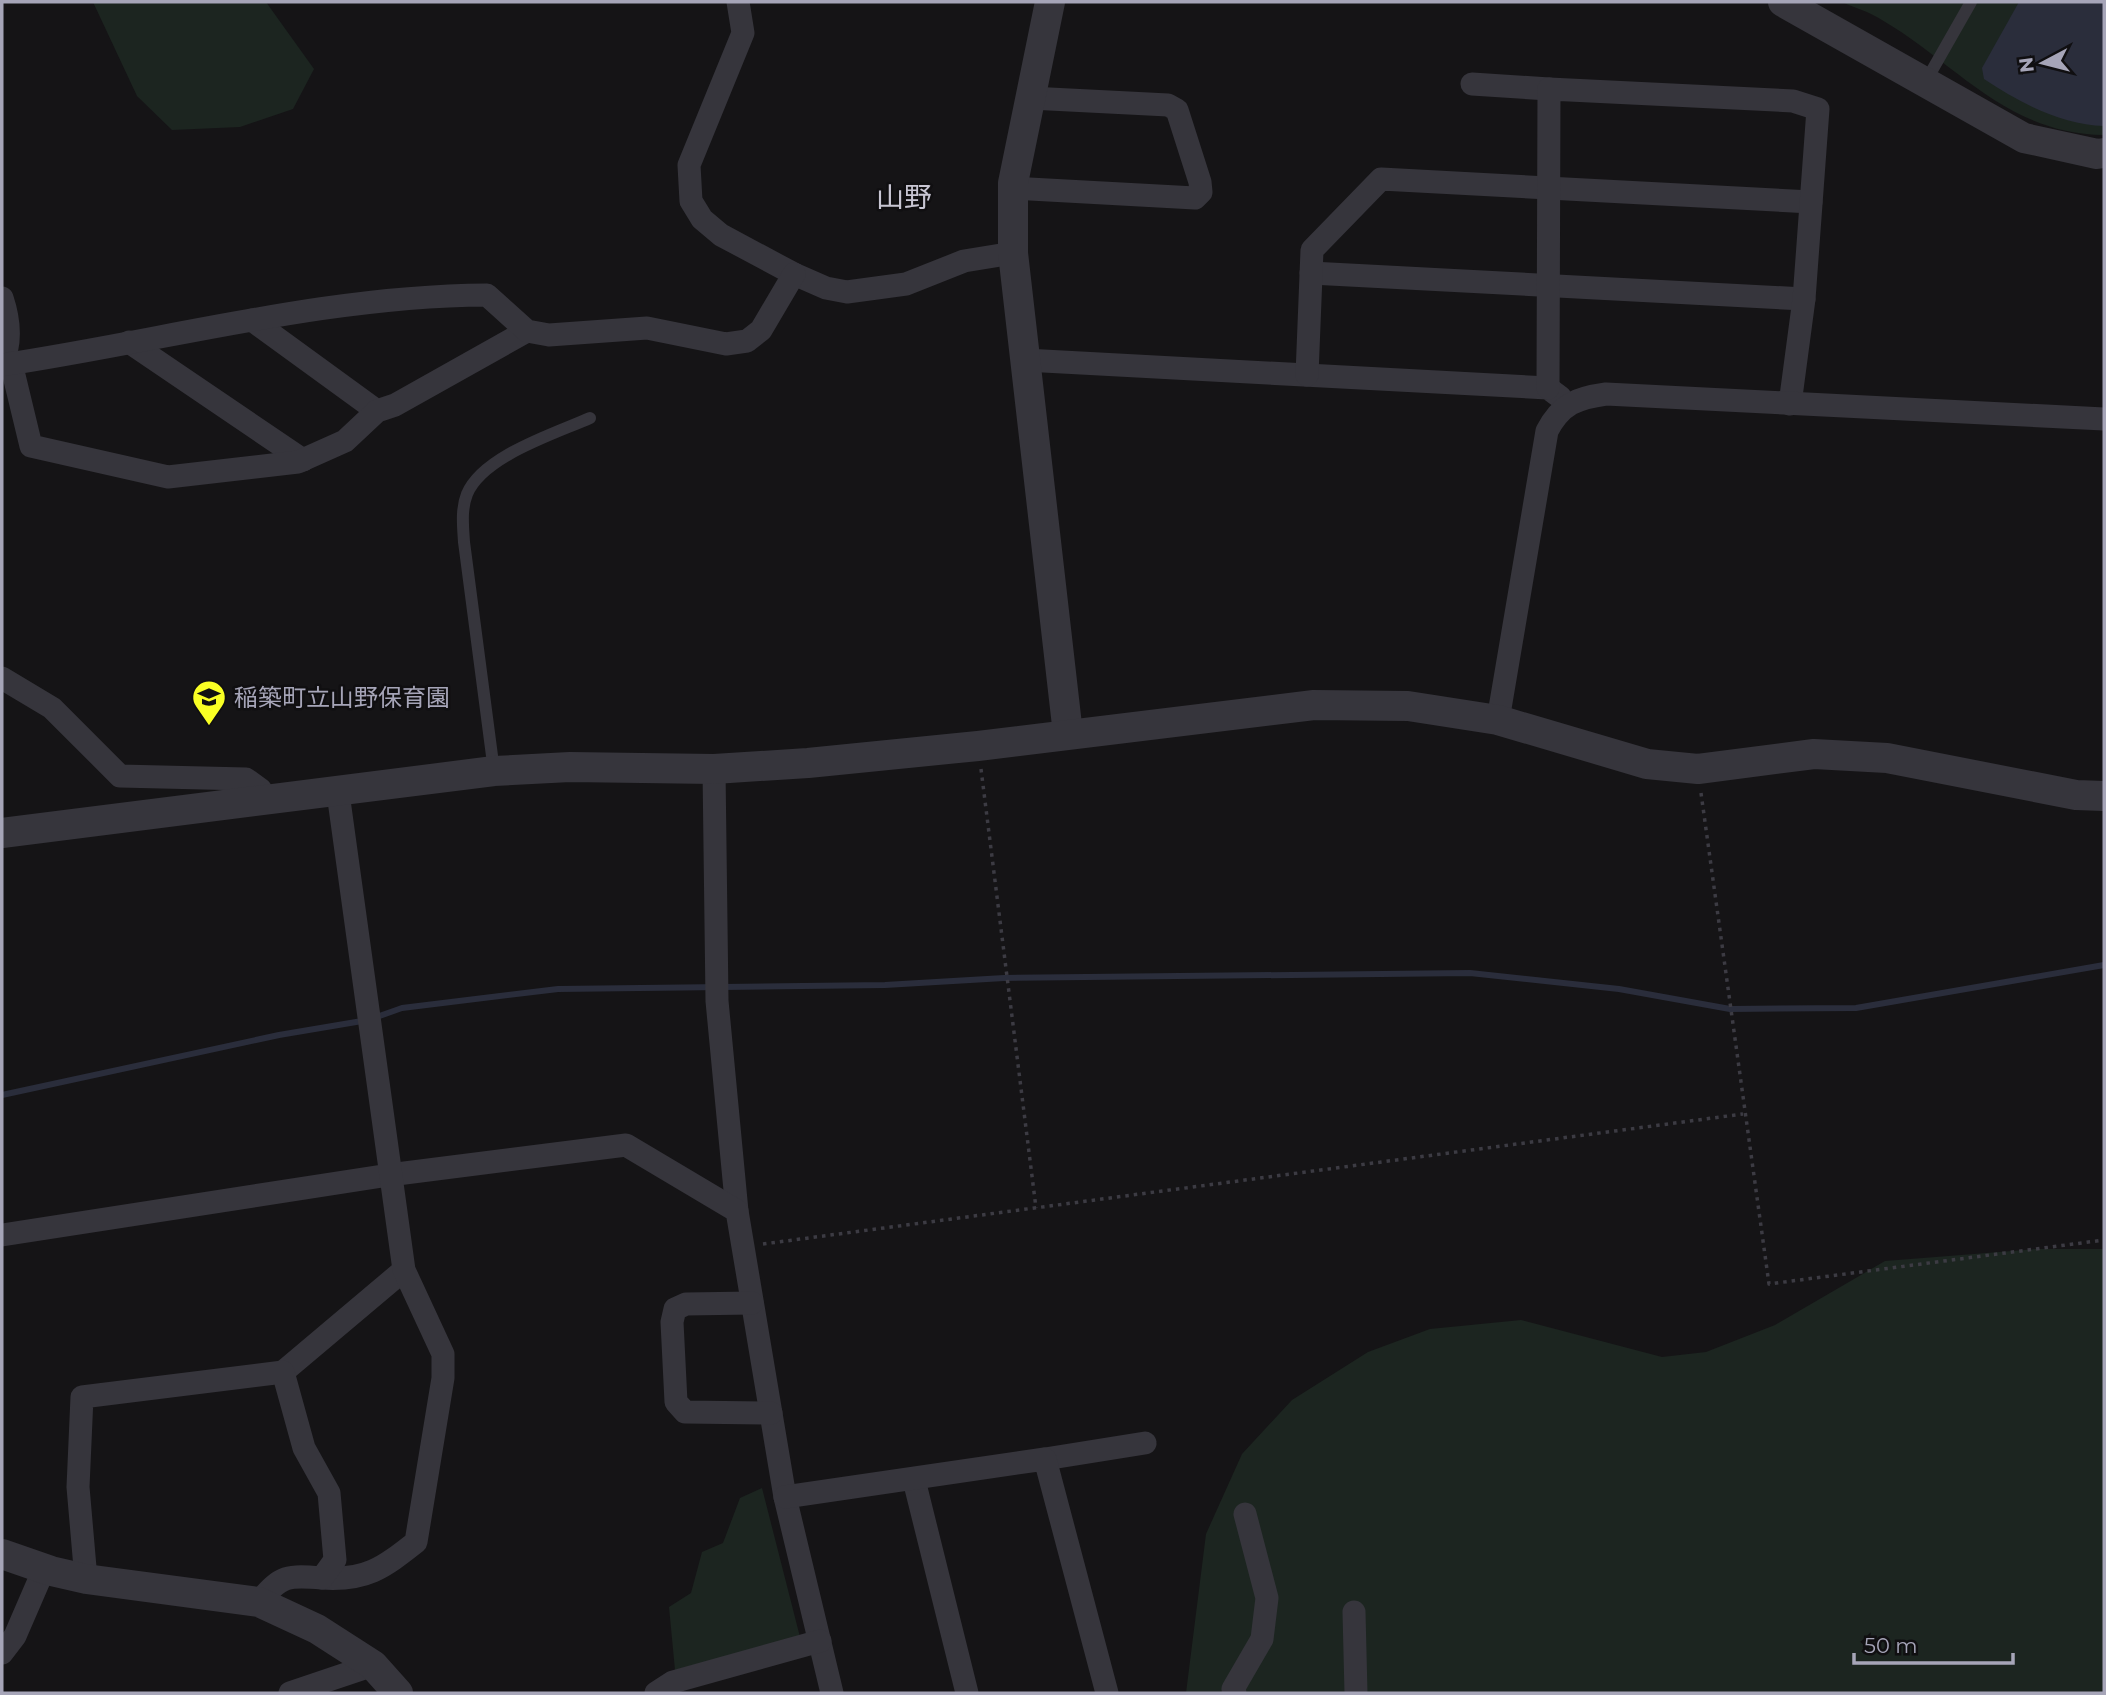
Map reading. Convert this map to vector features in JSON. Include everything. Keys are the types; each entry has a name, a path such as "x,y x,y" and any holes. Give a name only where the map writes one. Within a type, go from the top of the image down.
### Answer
{"street":[{"path":"737,2 743,33 689,165 691,201 702,219 720,235 794,274 837,290 882,289 906,284 964,261 1013,253"},
{"path":"1050,2 1013,188 1013,253 1068,734"},
{"path":"1783,2 2024,138 2097,154 2104,153"},
{"path":"1472,84 1793,101 1818,109 1804,299 1790,404"},
{"path":"1548,388 1549,89"},
{"path":"1013,188 1195,198 1201,192 1177,110 1168,105 1030,98"},
{"path":"1307,375 1312,250 1381,179 1811,202"},
{"path":"1311,273 1804,299"},
{"path":"5,364 311,310 487,295 527,331 549,335 647,328 726,344 747,341 761,330 794,274"},
{"path":"2,298 7,313 5,364 31,446 168,477 303,460 345,441 377,411 395,405 527,331"},
{"path":"252,320 377,411"},
{"path":"129,342 303,460"},
{"path":"1025,360 1548,388 1569,403"},
{"path":"1499,720 1547,431 1556,414 1569,403 1606,394 2104,419"},
{"path":"2,678 52,708 120,776 246,779 260,789 268,801"},
{"path":"2,833 338,793 494,771 570,767 714,769 978,746 1314,705 1408,706 1499,720 1647,764 1698,769 1814,754 1887,758 2076,795 2104,796"},
{"path":"714,769 717,1001 737,1211 785,1497 832,1693"},
{"path":"259,1602 276,1582 293,1576 349,1580 382,1568 416,1542 443,1378 443,1354 404,1270 338,793"},
{"path":"2,1235 389,1175 626,1145 737,1211"},
{"path":"86,1579 78,1487 82,1397 283,1372 404,1270"},
{"path":"752,1303 686,1304 675,1309 671,1322 676,1402 685,1412 771,1413"},
{"path":"283,1372 304,1448 328,1493 335,1560 322,1578"},
{"path":"785,1497 914,1480 1145,1443"},
{"path":"1045,1459 1107,1693"},
{"path":"914,1480 967,1693"},
{"path":"1235,1693 1233,1689 1262,1639 1267,1598 1245,1514"},
{"path":"2,1554 44,1569 86,1579 259,1602 317,1629 373,1665 398,1693"},
{"path":"2,1653 15,1636 44,1569"},
{"path":"1354,1612 1356,1693"},
{"path":"656,1693 673,1682 820,1641"},
{"path":"290,1693 373,1665"}],"lane":[{"path":"1926,82 1971,2"},
{"path":"494,771 464,542 462,515 467,493 484,469 590,418"}],"path":[{"path":"978,746 1036,1208"},
{"path":"1698,769 1743,1114 1769,1284 2104,1240"},
{"path":"743,1247 1743,1114"}],"shaded area":[{"path":"93,2 266,2 314,69 293,109 240,127 172,130 137,96"},
{"path":"1842,2 2104,2 2104,135 2070,132 2039,123 2011,110 1882,20"},
{"path":"2036,1249 2104,1249 2104,1693 1186,1693 1206,1534 1242,1454 1292,1400 1368,1352 1430,1329 1521,1320 1662,1357 1706,1352 1775,1325 1885,1261"},
{"path":"762,1488 800,1637 675,1670 669,1607 691,1593 702,1552 723,1543 740,1498"}],"water":[{"path":"2019,2 2104,2 2104,126 2088,125 2041,111 1984,79 1982,68"}],"waterway":[{"path":"2,1095 279,1035 368,1020 402,1008 558,989 885,985 1004,978 1470,973 1619,989 1730,1009 1856,1008 2104,965"}],"place":[{"name":"稲築町立山野保育園","path":"209,727"}],"district":[{"name":"山野","path":"904,197"}]}
